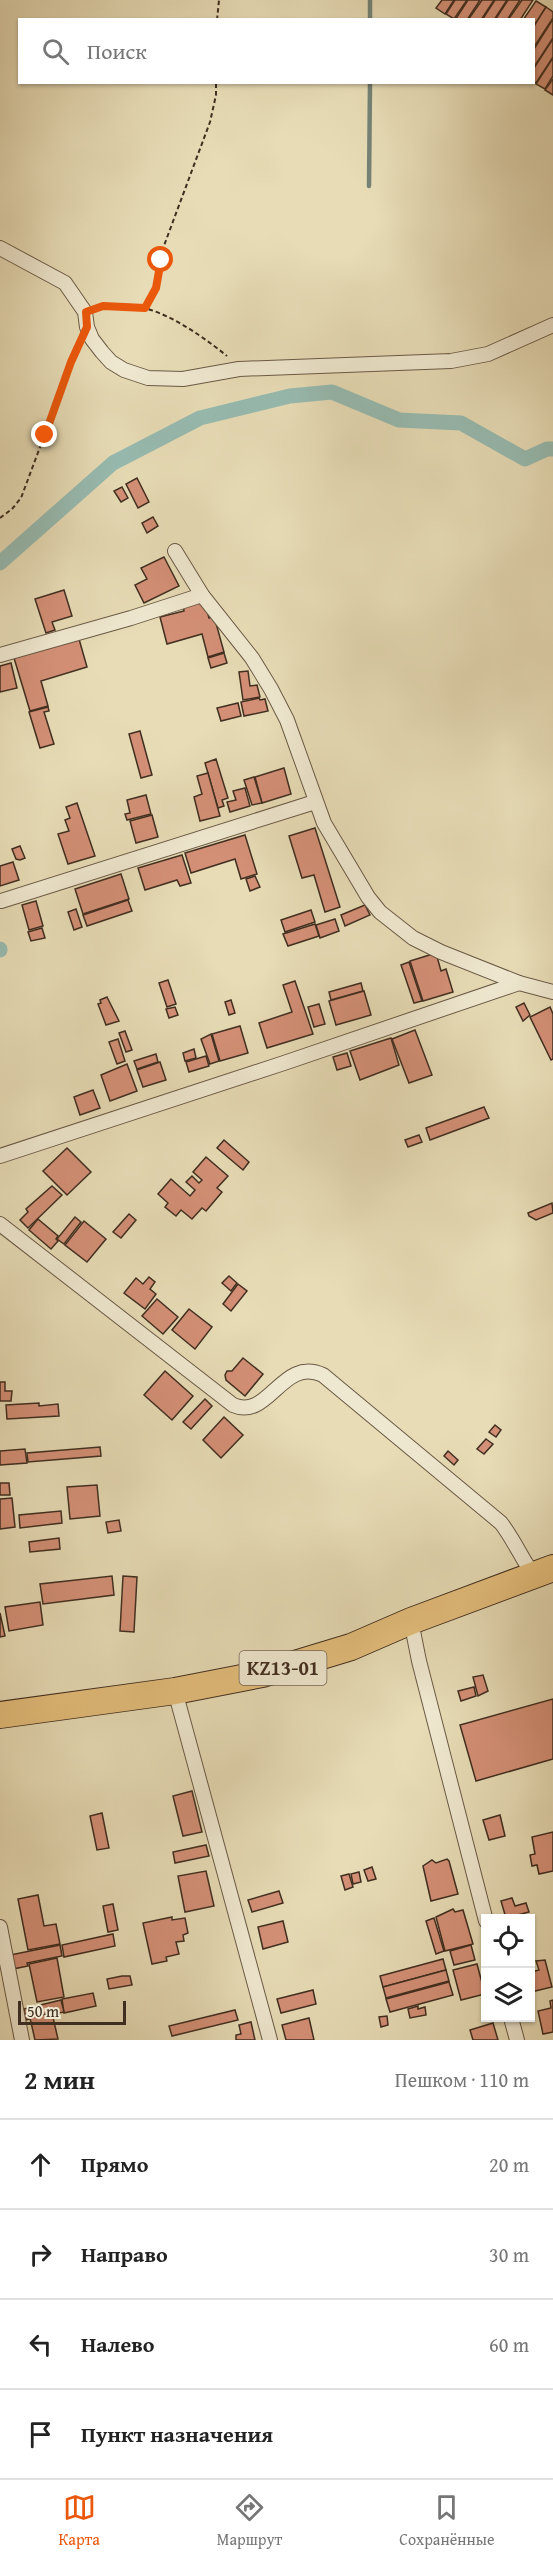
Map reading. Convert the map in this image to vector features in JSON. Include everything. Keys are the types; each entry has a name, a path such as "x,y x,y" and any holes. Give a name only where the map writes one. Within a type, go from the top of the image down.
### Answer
{"highway":[{"name":"KZ13-01","path":"0,1715 218,1684 302,1663 351,1647 543,1572"}],"street":[{"path":"0,248 60,279 86,312 87,327 92,339 111,362 134,375 165,380 239,369 451,361 488,354 553,325"},
{"path":"175,551 202,595 252,658 271,689 287,720 315,802 335,844 368,897 396,927 441,952 519,983 553,992"},
{"path":"0,655 131,618 202,595"},
{"path":"2,902 315,802"},
{"path":"0,1156 327,1049 519,983"},
{"path":"0,1224 232,1405 242,1408 254,1406 300,1372 310,1371 323,1375 501,1524 512,1537 517,1550 543,1572"},
{"path":"411,1622 484,1914"},
{"path":"176,1691 270,2040"},
{"path":"0,1927 22,2040"},
{"path":"512,2022 517,2040"}],"path":[{"path":"217,18 219,0"},
{"path":"145,308 156,288 162,251 210,122 216,84"},
{"path":"86,312 103,306 145,308 172,319 225,355 239,369"},
{"path":"0,518 21,498 71,362 87,327"}],"building":[{"path":"442,0 454,0 445,14 436,8"},
{"path":"455,0 467,0 455,18 446,14"},
{"path":"468,0 480,0 468,18 456,18"},
{"path":"482,0 494,0 482,18 469,18"},
{"path":"495,0 507,0 495,18 483,18"},
{"path":"508,0 520,0 508,18 496,18"},
{"path":"522,0 533,0 521,18 509,18"},
{"path":"536,1 546,7 535,24 535,18 524,18"},
{"path":"546,7 553,12 553,18 535,45 535,24"},
{"path":"553,19 553,38 535,65 535,47"},
{"path":"553,39 553,57 536,83 535,66"},
{"path":"553,58 553,76 545,89 536,84"},
{"path":"553,79 553,95 545,90"},
{"path":"137,478 149,502 138,508 126,484"},
{"path":"122,487 128,498 121,502 114,491"},
{"path":"153,517 158,526 147,533 142,523"},
{"path":"164,557 179,586 144,603 135,585 147,579 141,568"},
{"path":"64,590 72,616 52,622 55,630 46,633 35,599"},
{"path":"204,600 209,618 214,616 224,652 208,657 202,634 167,644 160,617 184,611 183,605"},
{"path":"79,639 87,667 41,681 48,706 30,711 14,658"},
{"path":"224,653 227,663 211,668 208,658"},
{"path":"11,663 17,688 0,692 0,666"},
{"path":"248,671 250,686 257,685 260,697 243,700 239,672"},
{"path":"259,698 260,700 265,699 268,711 244,716 241,702"},
{"path":"238,703 241,716 221,721 217,708"},
{"path":"48,707 49,711 44,712 54,744 40,748 29,712"},
{"path":"140,731 152,775 141,778 129,734"},
{"path":"216,759 228,798 222,800 224,806 218,808 205,763"},
{"path":"284,768 291,794 262,803 255,777"},
{"path":"208,773 220,816 200,821 194,797 202,794 197,776"},
{"path":"254,777 262,803 252,805 244,780"},
{"path":"245,788 250,806 230,812 227,802 236,800 233,791"},
{"path":"146,795 151,814 127,820 125,814 130,813 127,800"},
{"path":"77,803 95,856 68,864 58,834 69,831 65,820 70,818 66,807"},
{"path":"152,815 158,837 136,843 130,821"},
{"path":"315,828 340,907 325,912 314,875 302,878 289,836"},
{"path":"245,835 257,874 241,879 235,859 191,873 185,853"},
{"path":"20,846 25,858 20,860 16,859 12,849"},
{"path":"182,855 191,883 180,886 177,880 145,890 138,868"},
{"path":"13,862 19,880 0,886 0,866"},
{"path":"121,874 129,899 83,914 75,889"},
{"path":"255,876 260,887 250,891 246,879"},
{"path":"128,900 132,911 87,926 83,915"},
{"path":"36,901 43,926 29,930 22,905"},
{"path":"365,905 370,915 345,926 341,915"},
{"path":"76,909 82,927 74,930 68,912"},
{"path":"311,910 315,922 285,932 281,920"},
{"path":"335,919 339,931 320,938 316,925"},
{"path":"315,924 319,936 288,946 283,934"},
{"path":"42,928 45,938 31,941 28,932"},
{"path":"436,953 441,971 446,969 453,992 423,1001 410,961"},
{"path":"409,962 422,1001 414,1003 401,965"},
{"path":"168,980 176,1004 167,1007 159,983"},
{"path":"295,981 313,1034 267,1048 259,1023 292,1012 283,985"},
{"path":"361,983 363,991 331,1000 329,992"},
{"path":"364,991 371,1015 336,1025 329,1001"},
{"path":"107,997 119,1021 106,1025 98,1004 101,1003 100,1000"},
{"path":"231,1000 235,1013 229,1015 225,1002"},
{"path":"524,1003 530,1015 523,1021 516,1007"},
{"path":"319,1004 325,1024 314,1027 308,1007"},
{"path":"175,1007 178,1015 169,1018 166,1009"},
{"path":"550,1007 553,1014 553,1059 551,1060 530,1017"},
{"path":"240,1026 248,1053 220,1061 212,1034"},
{"path":"415,1030 432,1075 409,1083 392,1039"},
{"path":"125,1031 132,1050 126,1052 119,1033"},
{"path":"211,1034 219,1061 210,1064 201,1039"},
{"path":"391,1038 399,1065 360,1080 350,1051"},
{"path":"118,1039 125,1061 117,1064 109,1042"},
{"path":"194,1049 196,1058 185,1061 183,1053"},
{"path":"347,1053 351,1066 337,1070 333,1057"},
{"path":"156,1054 158,1062 137,1069 134,1061"},
{"path":"206,1056 209,1066 189,1072 186,1062"},
{"path":"160,1062 166,1080 143,1087 137,1070"},
{"path":"127,1064 137,1091 110,1101 101,1075"},
{"path":"93,1090 100,1108 80,1115 74,1097"},
{"path":"484,1107 489,1118 430,1140 426,1128"},
{"path":"419,1135 422,1142 408,1147 405,1140"},
{"path":"224,1140 249,1162 243,1170 217,1148"},
{"path":"67,1148 91,1172 67,1195 43,1171"},
{"path":"206,1157 228,1176 217,1188 222,1192 206,1211 202,1208 192,1219 181,1210 176,1216 165,1207 168,1203 158,1194 171,1179 190,1196 195,1190 186,1182 192,1176 199,1183 202,1180 193,1172"},
{"path":"52,1186 62,1195 28,1228 20,1220 28,1212 26,1209"},
{"path":"552,1203 553,1213 536,1220 529,1216 528,1213"},
{"path":"129,1214 136,1220 121,1238 113,1232"},
{"path":"75,1217 81,1222 64,1244 57,1239"},
{"path":"38,1219 58,1236 56,1239 58,1241 51,1249 29,1230"},
{"path":"84,1221 106,1239 87,1262 65,1245"},
{"path":"229,1276 237,1283 231,1291 222,1283"},
{"path":"149,1277 155,1282 150,1289 156,1294 145,1309 124,1293 136,1278 143,1284"},
{"path":"238,1284 247,1291 231,1311 223,1304"},
{"path":"157,1299 178,1317 163,1334 142,1316"},
{"path":"189,1309 212,1327 195,1349 172,1330"},
{"path":"243,1358 263,1374 245,1396 226,1380 225,1375 227,1371 232,1371"},
{"path":"165,1371 193,1396 172,1420 144,1395"},
{"path":"0,1382 5,1382 5,1391 12,1391 11,1401 0,1401"},
{"path":"205,1399 212,1406 191,1429 183,1422"},
{"path":"39,1403 39,1406 58,1404 59,1416 7,1419 6,1405"},
{"path":"224,1417 243,1435 221,1458 203,1440"},
{"path":"495,1425 501,1430 496,1437 489,1432"},
{"path":"486,1439 493,1444 484,1454 477,1449"},
{"path":"100,1447 101,1456 28,1462 27,1453"},
{"path":"25,1449 27,1463 0,1465 0,1451"},
{"path":"448,1451 458,1460 454,1465 444,1456"},
{"path":"0,1483 9,1483 10,1495 0,1495"},
{"path":"97,1485 100,1516 70,1519 67,1487"},
{"path":"12,1498 15,1527 0,1529 0,1499"},
{"path":"61,1511 62,1523 20,1528 19,1515"},
{"path":"119,1520 121,1531 108,1533 106,1522"},
{"path":"59,1538 60,1549 30,1552 29,1542"},
{"path":"112,1576 114,1595 43,1604 40,1584"},
{"path":"123,1576 137,1577 134,1632 120,1631"},
{"path":"40,1602 43,1625 9,1631 5,1607"},
{"path":"0,1613 5,1636 0,1637"},
{"path":"483,1675 488,1691 478,1696 473,1677"},
{"path":"474,1687 476,1696 461,1701 458,1691"},
{"path":"553,1699 553,1759 476,1781 460,1725"},
{"path":"192,1791 202,1832 183,1836 173,1796"},
{"path":"102,1813 109,1848 97,1850 90,1816"},
{"path":"500,1815 505,1836 489,1840 483,1820"},
{"path":"553,1832 553,1871 539,1874 537,1865 532,1866 530,1855 535,1854 532,1837"},
{"path":"206,1845 209,1856 175,1863 173,1852"},
{"path":"447,1859 458,1894 431,1901 423,1866 432,1860 436,1863"},
{"path":"372,1867 376,1879 368,1881 364,1870"},
{"path":"206,1871 214,1906 185,1912 178,1876"},
{"path":"359,1872 361,1882 353,1884 351,1874"},
{"path":"349,1874 353,1887 345,1890 341,1876"},
{"path":"279,1891 283,1903 252,1912 248,1900"},
{"path":"38,1895 44,1926 56,1924 60,1944 28,1950 18,1899"},
{"path":"512,1898 515,1906 526,1903 529,1912 505,1914 501,1901"},
{"path":"113,1904 118,1930 108,1932 103,1906"},
{"path":"453,1909 455,1912 463,1910 473,1944 445,1951 436,1917"},
{"path":"172,1917 172,1920 185,1918 188,1933 183,1935 184,1941 176,1942 179,1954 166,1957 167,1961 152,1964 143,1923"},
{"path":"434,1918 444,1951 436,1954 426,1921"},
{"path":"283,1921 288,1942 263,1949 258,1927"},
{"path":"113,1934 115,1946 64,1957 62,1945"},
{"path":"60,1945 62,1956 27,1963 28,1966 13,1969 10,1955"},
{"path":"471,1945 475,1960 454,1965 450,1951"},
{"path":"57,1958 64,1997 37,2002 29,1964"},
{"path":"443,1959 446,1970 383,1987 380,1976"},
{"path":"545,1960 552,1987 535,1991 535,1971 539,1970 536,1961"},
{"path":"477,1964 481,1979 481,1995 461,2000 453,1970"},
{"path":"446,1970 449,1981 386,1998 383,1987"},
{"path":"130,1976 132,1985 109,1989 107,1979"},
{"path":"449,1982 453,1995 390,2012 386,1999"},
{"path":"313,1990 316,2004 281,2013 277,1999"},
{"path":"93,1993 96,2006 64,2013 62,1999"},
{"path":"61,2000 64,2012 54,2014 53,2012 26,2020 24,2009"},
{"path":"553,2000 553,2032 543,2034 538,2011 551,2008 550,2001"},
{"path":"418,2006 418,2009 425,2007 426,2015 410,2018 408,2009"},
{"path":"235,2010 238,2020 172,2036 169,2026"},
{"path":"52,2013 58,2039 35,2040 30,2018"},
{"path":"387,2016 388,2025 381,2027 379,2017"},
{"path":"309,2018 314,2040 286,2040 282,2025"},
{"path":"251,2022 255,2040 236,2040 236,2035 241,2034 239,2025"},
{"path":"493,2023 498,2040 473,2040 470,2030"}],"waterway":[{"path":"370,0 370,18"},
{"path":"369,186 370,84"},
{"path":"0,563 113,463 200,418 290,396 332,392 399,420 461,423 525,459 547,449 553,449"}],"route":[{"path":"45,435 71,362 87,327 86,312 103,306 145,308 156,288 161,260"}]}
